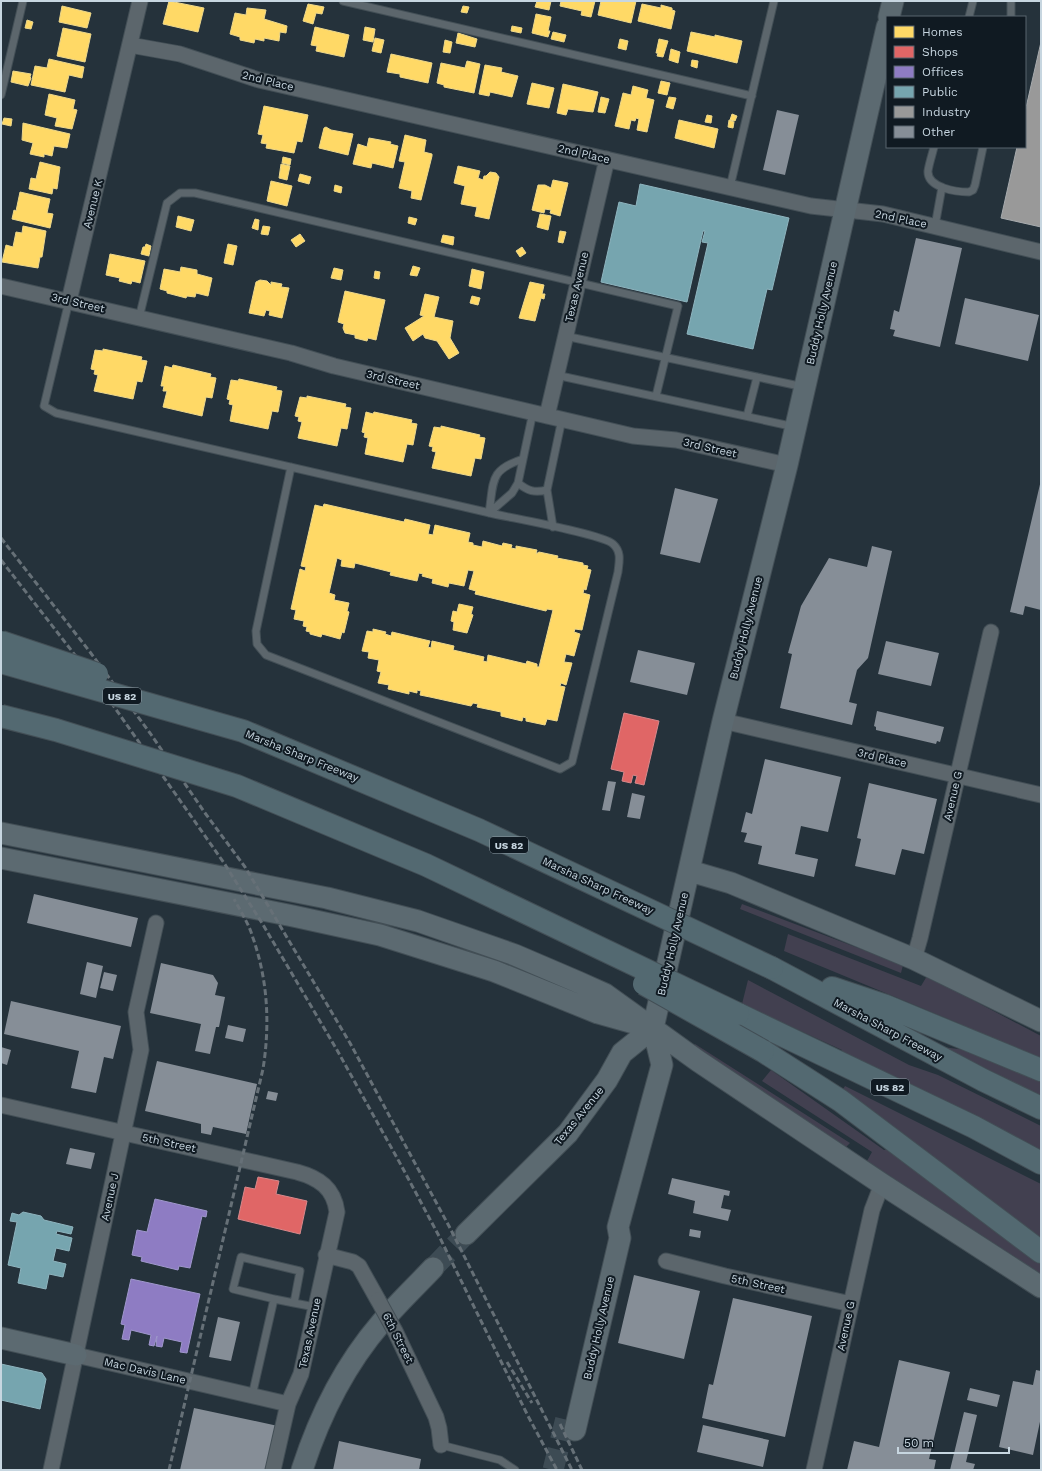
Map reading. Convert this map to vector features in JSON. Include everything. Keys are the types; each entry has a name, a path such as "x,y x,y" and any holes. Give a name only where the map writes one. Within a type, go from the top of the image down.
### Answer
{"highway":[{"path":"1,642 192,706 243,731"},
{"name":"Marsha Sharp Freeway","path":"1,662 243,731 479,830 772,968 983,1080 1041,1108"},
{"path":"1,716 56,730 237,786 426,865 480,891 763,1051 841,1101 1041,1252"},
{"name":"US 82","path":"480,891 974,1127 1041,1163"},
{"path":"772,968 886,1006 1041,1070"}],"main road":[{"path":"890,16 893,1"},
{"name":"Buddy Holly Avenue","path":"571,1422 620,1238 618,1227 662,1065 653,1028 723,721 796,427 886,31"},
{"path":"1,833 327,898 418,921 515,954 605,994 698,1061 882,1184 1041,1287"},
{"path":"1,858 293,916 380,935 453,957 521,981 598,1013 653,1028"},
{"path":"690,870 731,883 914,959 1041,1021"},
{"name":"Texas Avenue","path":"466,1234 568,1133 607,1080 622,1053 653,1028"},
{"path":"302,1470 316,1430 327,1406 349,1366 381,1323 433,1268"},
{"name":"Mac Davis Lane","path":"1,1338 76,1356"}],"street":[{"name":"Avenue K","path":"69,301 140,1"},
{"name":"2nd Place","path":"130,44 187,56 259,80 811,206 883,214 1041,252"},
{"name":"Texas Avenue","path":"540,414 556,375 607,159"},
{"name":"3rd Street","path":"1,286 291,353 334,366 633,436 676,440 787,465"},
{"name":"Avenue G","path":"914,959 991,632"},
{"name":"3rd Place","path":"723,721 1041,795"},
{"name":"Avenue J","path":"51,1470 141,1050 136,1012 156,923"},
{"name":"5th Street","path":"1,1105 309,1176 318,1180 332,1193"},
{"name":"Avenue G","path":"814,1470 872,1210 882,1184"},
{"name":"Texas Avenue","path":"273,1470 288,1404 301,1374 336,1212 332,1193"},
{"name":"6th Street","path":"326,1255 353,1262 359,1266 395,1331 436,1417 440,1428 441,1445"},
{"name":"5th Street","path":"666,1261 725,1276 851,1304"},
{"name":"Mac Davis Lane","path":"76,1356 288,1404"}],"lane":[{"path":"1,94 23,1"},
{"path":"343,1 752,96"},
{"path":"730,187 774,1"},
{"path":"969,16 973,1"},
{"path":"1011,1 1011,16"},
{"path":"934,148 928,172 929,177 934,184 964,192 973,190 983,148"},
{"path":"935,226 942,187"},
{"path":"139,318 164,210 167,203 180,193 195,193 678,306 656,396"},
{"name":"Avenue K","path":"69,301 44,406 56,413 291,467"},
{"path":"565,336 805,387"},
{"path":"556,375 796,427"},
{"path":"747,416 757,377"},
{"path":"489,513 512,493 518,483 523,459 540,414"},
{"path":"553,528 547,490 562,419"},
{"path":"489,513 495,478 500,470 507,464 523,459"},
{"path":"291,467 596,537 613,544 620,555 618,572 572,762 560,769 266,655 257,644 256,630 291,467"},
{"path":"518,483 527,490 538,492 547,490"},
{"path":"294,1303 300,1271 241,1258 233,1289 274,1299 294,1303 315,1307"},
{"path":"252,1396 274,1299"},
{"path":"441,1445 500,1460 514,1470"}],"shaded area":[{"path":"742,904 903,965 901,973 740,909"},
{"path":"788,934 921,986 927,976 1041,1036 1041,1060 981,1036 958,1023 784,951"},
{"path":"748,980 909,1065 938,1075 1041,1126 1041,1153 841,1054 842,1050 742,1004"},
{"path":"695,1044 850,1143 845,1148 692,1049"},
{"path":"942,1047 967,1050 1041,1079 1041,1096"},
{"path":"771,1070 884,1150 888,1149 1041,1261 1041,1276 867,1161 872,1152 762,1081"},
{"path":"845,1086 1041,1184 1041,1241 841,1092"}],"building: Homes":[{"path":"169,1 204,8 198,32 163,24"},
{"path":"537,1 551,1 549,10 535,7"},
{"path":"561,1 595,1 591,17 581,15 582,11 560,6"},
{"path":"601,1 636,1 631,23 598,15"},
{"path":"308,4 324,7 322,14 316,13 313,24 303,21"},
{"path":"642,4 661,8 661,5 672,8 672,10 675,11 671,29 638,21"},
{"path":"62,6 91,13 87,28 59,22"},
{"path":"463,6 469,7 467,13 461,12"},
{"path":"247,8 266,10 264,19 287,26 286,33 280,32 279,41 264,38 264,41 255,39 254,43 240,40 240,37 230,34 235,13 246,15"},
{"path":"536,14 551,17 548,37 532,33"},
{"path":"27,20 33,22 31,29 25,28"},
{"path":"512,26 522,28 521,33 511,31"},
{"path":"315,27 349,35 344,57 316,51 317,46 311,45"},
{"path":"365,27 375,29 373,42 363,40"},
{"path":"63,28 91,34 85,62 57,56"},
{"path":"553,32 566,35 564,42 551,39"},
{"path":"691,32 715,37 715,35 742,41 737,63 687,51"},
{"path":"458,33 477,39 475,47 456,43"},
{"path":"375,38 384,40 381,53 372,51"},
{"path":"620,39 628,41 626,50 618,48"},
{"path":"659,39 668,41 663,57 657,56 658,53 656,53"},
{"path":"445,40 452,42 450,53 443,52"},
{"path":"671,49 680,52 678,63 669,60"},
{"path":"391,54 432,63 428,83 400,77 400,74 387,72"},
{"path":"49,59 84,67 82,78 69,75 65,92 31,85 35,66 47,68"},
{"path":"692,60 698,61 697,68 691,66"},
{"path":"467,61 480,64 474,93 444,87 444,85 437,83 441,63 465,68"},
{"path":"485,65 502,68 501,72 518,76 512,97 490,92 489,96 479,94"},
{"path":"13,71 31,74 28,86 11,82"},
{"path":"661,81 670,83 667,95 658,93"},
{"path":"532,83 554,88 549,108 527,104"},
{"path":"563,84 598,92 593,112 568,109 566,115 557,113"},
{"path":"633,86 648,90 646,98 654,100 647,132 637,130 639,119 636,118 635,121 631,120 629,129 615,126 623,93 631,95"},
{"path":"49,94 75,100 73,109 77,110 72,129 55,126 57,118 45,115"},
{"path":"601,97 609,99 605,113 598,112"},
{"path":"669,97 676,98 673,109 666,107"},
{"path":"264,106 308,115 302,142 297,141 294,153 266,148 267,144 261,143 263,135 258,134"},
{"path":"732,114 737,116 735,121 730,120"},
{"path":"707,115 712,116 711,123 705,122"},
{"path":"4,118 12,119 11,126 2,124"},
{"path":"679,120 718,129 714,148 675,138"},
{"path":"729,120 734,122 733,128 728,127"},
{"path":"23,123 70,134 67,148 54,146 52,156 44,154 44,157 30,154 33,143 22,140"},
{"path":"326,127 331,130 353,134 348,155 319,148 324,128"},
{"path":"405,135 426,140 424,152 432,154 421,200 411,198 412,191 399,188 405,162 399,161"},
{"path":"369,138 391,142 390,144 398,146 393,168 372,163 371,168 353,164 358,144 367,147"},
{"path":"283,157 291,159 290,165 282,163"},
{"path":"40,162 60,167 57,189 53,188 52,194 29,189 31,178 36,179"},
{"path":"281,164 290,166 287,180 279,178"},
{"path":"458,166 480,171 478,178 483,180 484,176 490,172 496,173 499,177 489,219 475,216 477,207 461,204 465,186 454,183"},
{"path":"300,174 311,177 309,184 298,181"},
{"path":"553,180 568,183 560,216 550,213 551,210 545,209 544,213 532,210 538,185 545,185 551,188"},
{"path":"271,181 292,186 287,206 267,201"},
{"path":"335,185 342,187 341,193 334,191"},
{"path":"20,192 50,199 47,213 53,214 50,228 12,219 14,210 16,211"},
{"path":"540,214 551,216 548,230 537,227"},
{"path":"178,216 194,220 191,231 176,227"},
{"path":"409,217 417,219 415,225 408,223"},
{"path":"255,219 259,220 258,230 252,228"},
{"path":"23,226 46,231 42,257 40,257 38,268 2,262 6,245 13,247 16,232 22,233"},
{"path":"263,226 270,227 268,235 261,234"},
{"path":"560,231 566,232 563,243 558,242"},
{"path":"300,234 305,241 296,247 291,240"},
{"path":"443,235 454,237 453,245 441,242"},
{"path":"146,244 151,246 149,256 141,254 143,247 145,247"},
{"path":"228,244 237,246 233,265 224,263"},
{"path":"522,247 526,253 520,257 516,251"},
{"path":"110,254 145,261 140,283 132,281 131,284 119,281 120,278 106,275"},
{"path":"413,266 420,268 417,276 410,275"},
{"path":"181,267 197,270 197,274 212,278 208,296 196,293 195,297 187,296 186,298 167,293 167,291 160,289 164,269 180,272"},
{"path":"334,268 343,270 341,280 331,278"},
{"path":"472,269 484,272 481,289 469,286"},
{"path":"375,271 380,272 379,279 374,278"},
{"path":"260,280 267,281 271,285 271,282 282,284 281,287 289,288 282,318 269,315 270,311 266,310 264,316 249,313 256,282"},
{"path":"530,282 544,285 542,294 545,294 544,299 541,298 535,321 519,318"},
{"path":"345,291 385,300 376,340 368,338 367,341 355,338 355,335 345,333 343,328 344,324 338,322"},
{"path":"425,294 439,297 434,317 453,321 450,338 459,353 449,359 437,341 425,338 423,334 413,341 405,328 424,316 420,315"},
{"path":"472,296 480,298 478,305 470,303"},
{"path":"103,349 142,357 141,360 147,361 142,382 137,381 133,399 94,391 98,375 94,374 95,370 91,369 95,350 103,351"},
{"path":"173,365 211,374 210,377 216,378 212,398 206,397 202,416 163,407 167,391 163,391 164,386 161,386 165,366 172,368"},
{"path":"239,379 277,387 276,390 282,391 278,412 272,411 268,429 230,421 233,405 229,404 230,400 227,399 231,380 238,381"},
{"path":"307,396 346,404 345,407 351,408 347,429 341,428 337,446 298,438 302,422 298,421 299,417 295,416 300,397 307,398"},
{"path":"366,412 373,414 374,412 412,420 411,423 417,424 413,445 407,444 403,462 365,454 368,438 364,437 365,433 362,432"},
{"path":"441,426 480,435 479,437 485,438 481,459 475,458 471,476 432,468 436,452 432,451 433,447 429,446 434,427 441,428"},
{"path":"324,504 404,522 405,519 430,525 428,534 433,535 435,525 470,533 468,542 473,543 473,545 482,547 483,541 502,546 503,543 512,545 511,548 516,549 516,546 537,550 536,554 539,552 558,556 557,558 583,563 583,565 588,566 587,569 591,570 586,590 584,589 583,593 590,595 582,630 575,629 574,632 580,634 574,656 566,654 564,662 572,663 566,685 561,683 560,686 565,687 557,721 547,719 545,725 526,721 526,718 523,717 522,721 501,716 501,712 477,707 478,704 473,703 471,706 420,695 421,691 417,690 417,693 409,691 409,694 388,689 389,685 378,683 381,672 377,671 379,660 368,658 369,652 362,651 367,631 373,632 373,629 386,632 385,634 391,636 392,632 430,641 428,647 431,648 432,641 454,646 453,650 484,657 483,661 487,662 488,655 526,664 527,661 537,664 537,667 539,667 553,610 547,609 546,611 475,594 476,591 469,589 474,571 468,570 464,586 449,583 448,587 432,583 433,579 422,576 423,574 419,573 417,581 390,575 391,572 355,563 354,568 341,566 342,560 337,558 329,593 335,595 334,600 349,603 347,611 349,612 344,633 342,632 340,639 322,634 321,637 310,634 310,632 306,631 307,627 303,626 304,621 294,619 296,610 291,609 300,569 305,571 306,567 301,566 315,505 323,507"},
{"path":"459,604 473,607 471,614 473,615 467,633 453,630 454,622 451,621 453,611 457,612"}],"building: Shops":[{"path":"624,713 659,721 644,785 635,783 637,776 633,775 631,783 622,781 624,772 611,769"},
{"path":"258,1177 279,1181 276,1194 307,1201 300,1234 238,1219 245,1187 255,1189"}],"building: Offices":[{"path":"155,1199 207,1211 206,1217 202,1216 190,1268 179,1266 178,1270 141,1261 142,1257 132,1255 137,1230 147,1232"},
{"path":"131,1279 200,1294 187,1353 180,1352 182,1342 164,1338 162,1347 156,1346 157,1336 154,1346 149,1345 151,1335 131,1330 129,1340 122,1339 125,1325 121,1324"}],"building: Public":[{"path":"640,184 789,218 772,290 767,289 753,349 687,334 708,243 702,242 705,231 703,231 687,302 601,282 619,202 636,206"},
{"path":"23,1212 41,1216 44,1220 73,1227 71,1234 57,1231 56,1234 72,1238 69,1251 56,1248 53,1261 66,1264 63,1277 49,1274 46,1289 18,1283 21,1268 8,1265 17,1222 10,1221 12,1213 19,1215"},
{"path":"1,1364 42,1373 46,1379 40,1409 1,1400"}],"building: Industry":[{"path":"1041,42 1041,227 1001,218 1017,148 1026,148 1026,108"}],"building: Other":[{"path":"777,110 799,115 785,175 763,170"},
{"path":"916,238 962,248 940,347 893,336 895,330 890,329 894,310 899,312"},
{"path":"965,298 1039,315 1028,361 955,344"},
{"path":"1041,480 1041,610 1025,606 1023,615 1010,612"},
{"path":"675,488 718,499 700,563 660,554"},
{"path":"872,546 892,551 868,658 857,670 849,702 857,704 852,725 780,708 792,654 788,653 801,606 829,558 867,567"},
{"path":"886,641 939,653 931,686 878,674"},
{"path":"638,650 695,663 687,695 630,682"},
{"path":"877,711 944,727 940,742 937,741 936,744 876,730 876,727 874,726"},
{"path":"765,759 841,777 828,832 801,826 795,854 818,859 814,877 758,864 762,846 744,842 747,833 741,832 746,812 752,814"},
{"path":"608,781 616,782 610,811 602,810"},
{"path":"869,783 937,799 924,854 902,849 895,875 855,866 861,839 857,838"},
{"path":"632,793 645,796 640,819 627,817"},
{"path":"34,894 138,918 131,947 27,923"},
{"path":"87,962 103,966 96,998 80,994"},
{"path":"161,963 213,975 218,983 215,995 225,997 219,1027 216,1027 210,1054 195,1051 201,1024 150,1013"},
{"path":"104,972 117,975 113,991 100,988"},
{"path":"11,1001 121,1026 113,1059 104,1057 96,1093 71,1088 79,1051 4,1034"},
{"path":"228,1025 246,1029 243,1042 225,1038"},
{"path":"1,1047 11,1050 7,1065 1,1063"},
{"path":"157,1061 257,1084 246,1134 213,1127 211,1135 201,1133 201,1124 145,1111"},
{"path":"268,1091 278,1093 276,1101 266,1099"},
{"path":"70,1148 95,1153 91,1169 66,1164"},
{"path":"672,1178 730,1191 729,1196 724,1195 721,1208 731,1210 728,1221 693,1213 695,1201 668,1194"},
{"path":"690,1229 701,1231 700,1238 689,1236"},
{"path":"634,1275 700,1291 684,1359 618,1343"},
{"path":"733,1298 812,1316 785,1437 702,1418 709,1384 713,1385"},
{"path":"218,1317 240,1322 231,1361 209,1357"},
{"path":"899,1360 950,1372 929,1459 936,1460 934,1470 847,1470 854,1441 879,1447"},
{"path":"1036,1370 1041,1371 1041,1417 1033,1455 999,1447 1013,1381 1033,1385"},
{"path":"970,1388 1000,1395 997,1407 967,1400"},
{"path":"194,1408 278,1426 268,1470 180,1470"},
{"path":"964,1412 977,1415 966,1462 975,1464 973,1470 950,1470"},
{"path":"703,1425 769,1440 763,1467 697,1452"},
{"path":"339,1441 421,1459 419,1470 333,1470"}],"tunnel":[{"path":"433,1268 466,1234"},
{"path":"553,1470 567,1414"}],"railway":[{"path":"1,538 90,652 150,733 205,813 245,867 350,1043 450,1228 572,1470"},
{"path":"1,560 103,691 224,863 262,923 337,1050 401,1165 440,1238 528,1416 557,1470"},
{"path":"169,1470 263,1069 265,1053 267,1020 265,987 262,970 251,933 245,918 234,899"},
{"path":"507,1362 532,1403"},
{"path":"560,1424 582,1470"}]}
